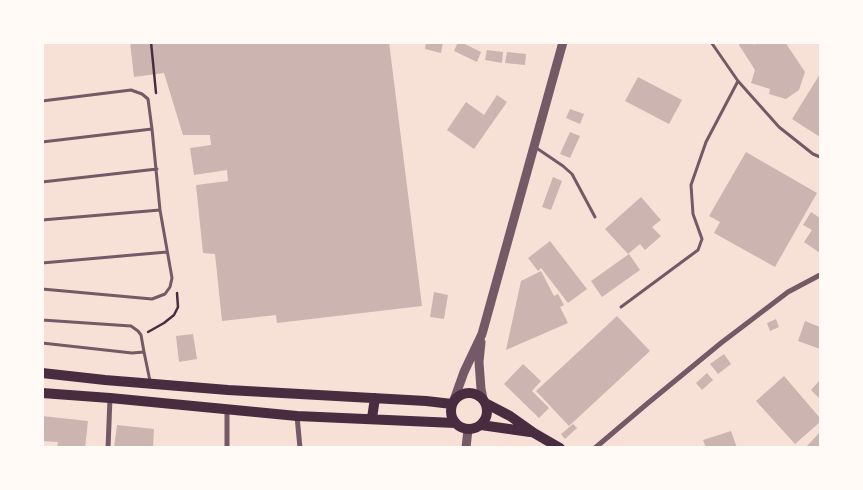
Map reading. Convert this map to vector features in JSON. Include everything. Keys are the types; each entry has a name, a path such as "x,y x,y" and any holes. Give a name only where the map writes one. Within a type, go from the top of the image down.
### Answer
{"main road":[{"path":"42,373 228,390 453,402"},
{"path":"42,393 297,416 455,423"},
{"path":"484,401 487,413 486,419 481,425 468,429 459,427 455,423 451,414 453,402 459,396 468,393 475,394 560,448"},
{"path":"372,418 375,398"},
{"path":"481,425 534,433"}],"street":[{"path":"484,401 479,362 482,334 562,42"},
{"path":"595,448 721,343 788,292 820,275"},
{"path":"453,402 464,372 482,334"},
{"path":"108,448 110,398"},
{"path":"227,410 227,448"},
{"path":"297,416 300,448"},
{"path":"466,448 468,429"}],"lane":[{"path":"711,42 738,81 779,127 813,154 820,157"},
{"path":"621,307 698,250 702,240 693,214 691,185 706,142 738,81"},
{"path":"42,101 131,90 142,94 148,99 160,210 172,278 170,287 165,294 152,299 42,289"},
{"path":"42,142 152,129"},
{"path":"534,147 572,174 595,217"},
{"path":"42,182 156,169"},
{"path":"42,220 160,210"},
{"path":"42,264 167,252"},
{"path":"42,320 131,326 141,335 151,384"},
{"path":"42,343 132,353 144,352"}],"building":[{"path":"130,42 389,42 422,306 277,323 276,315 222,321 215,254 203,253 196,185 228,181 227,170 194,175 190,148 211,145 210,135 183,135 164,73 134,77"},
{"path":"426,42 443,42 441,53 425,49"},
{"path":"458,42 481,52 477,62 454,51"},
{"path":"740,42 755,42 754,45 758,42 785,42 805,72 799,90 786,99 769,94 770,89 751,83 755,70 739,45"},
{"path":"487,50 503,52 502,63 485,60"},
{"path":"507,52 526,54 525,65 505,63"},
{"path":"820,74 820,137 792,119"},
{"path":"638,77 682,100 669,124 625,101"},
{"path":"497,95 507,102 474,149 447,130 466,102 484,115"},
{"path":"570,109 584,114 580,124 566,118"},
{"path":"570,132 580,136 570,158 560,154"},
{"path":"746,152 817,193 775,267 714,233 720,222 709,216"},
{"path":"553,177 562,181 551,210 542,207"},
{"path":"641,197 661,220 652,227 661,236 645,250 640,244 628,254 605,229"},
{"path":"811,212 820,218 820,253 804,242 812,230 803,225"},
{"path":"550,241 587,289 568,303 541,268 538,271 528,258"},
{"path":"629,254 640,270 602,297 591,281"},
{"path":"541,271 554,296 558,294 564,305 560,307 568,323 506,350 521,281"},
{"path":"434,292 448,295 444,319 430,317"},
{"path":"617,316 650,351 569,426 536,391"},
{"path":"776,319 779,327 770,331 767,323"},
{"path":"805,321 820,327 820,349 798,341"},
{"path":"193,334 197,359 179,362 176,336"},
{"path":"724,354 731,364 718,374 710,364"},
{"path":"523,364 541,381 532,391 549,408 539,418 504,384"},
{"path":"707,373 713,380 702,390 696,383"},
{"path":"784,376 820,418 820,422 795,444 756,401"},
{"path":"820,380 820,399 811,390"},
{"path":"42,416 88,421 85,448 57,448 58,442 42,441"},
{"path":"573,424 577,428 565,439 561,434"},
{"path":"117,425 154,429 153,448 114,448"},
{"path":"731,431 737,448 706,448 703,440"},
{"path":"820,432 820,448 808,448 807,446"}]}
